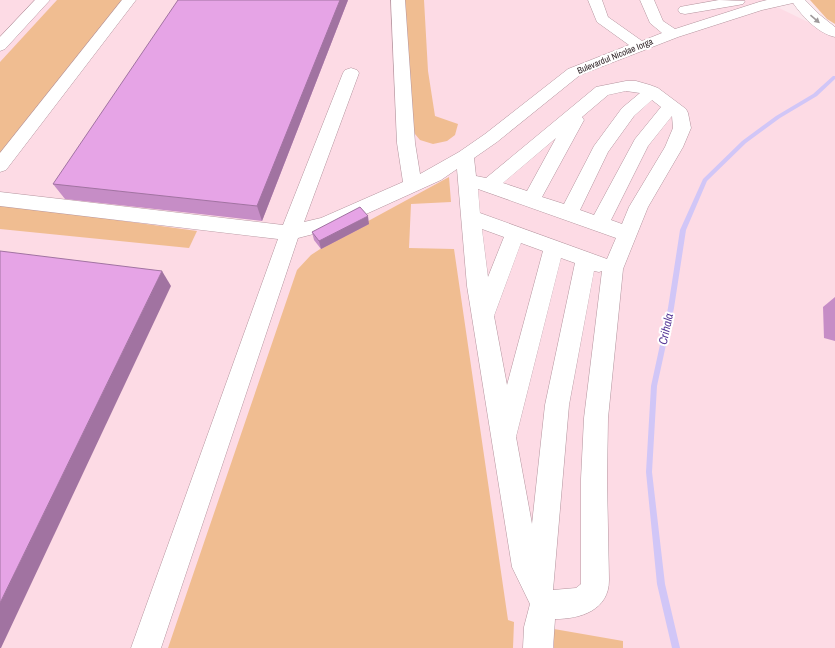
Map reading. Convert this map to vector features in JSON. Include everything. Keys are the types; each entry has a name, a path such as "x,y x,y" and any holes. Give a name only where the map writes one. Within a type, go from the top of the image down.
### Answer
{"street":[{"path":"0,46 43,0"},
{"path":"0,166 129,0"},
{"path":"398,0 406,143 413,185"},
{"path":"595,0 602,19 640,46"},
{"path":"647,0 657,23 673,34"},
{"path":"685,10 743,0"},
{"name":"Bulevardul Nicolae Iorga","path":"290,233 326,224 435,175 491,138 574,72 755,3 788,0"},
{"path":"798,0 807,12 823,26 835,33"},
{"path":"146,648 290,233 351,73"},
{"path":"478,183 581,109 602,91 618,85 636,85 652,92 680,113 682,128 674,147 639,207 613,269 596,418 594,479 594,590 588,598 572,604 541,597"},
{"path":"569,213 600,150 628,112 652,92"},
{"path":"599,224 641,143 671,106"},
{"path":"531,200 581,109"},
{"path":"465,156 478,183 471,217 478,286 526,567 541,597"},
{"path":"478,183 627,234"},
{"path":"0,199 290,233"},
{"path":"471,217 613,269"},
{"path":"483,317 515,233"},
{"path":"504,439 554,248"},
{"path":"538,648 557,405 586,259"}],"shaded area":[{"path":"0,0 779,0 777,7 835,35 835,648 0,648"},
{"path":"57,0 124,0 0,159 0,62"},
{"path":"404,0 424,0 428,71 435,116 458,124 455,135 447,141 433,144 420,140 410,128"},
{"path":"810,0 835,0 835,24 827,19"},
{"path":"449,177 451,202 411,204 409,248 454,249 508,620 514,622 513,648 168,648 297,270 311,255 337,238"},
{"path":"0,204 197,231 189,248 0,229"},
{"path":"554,629 623,641 623,648 554,648"}],"building":[{"path":"178,0 340,0 257,206 53,184"},
{"path":"360,207 368,216 319,241 312,232"},
{"path":"0,251 162,271 0,603"}],"waterway":[{"name":"Crihala","path":"676,648 661,584 649,472 654,386 671,308 683,230 705,180 744,142 778,117 815,95 835,77"}]}
